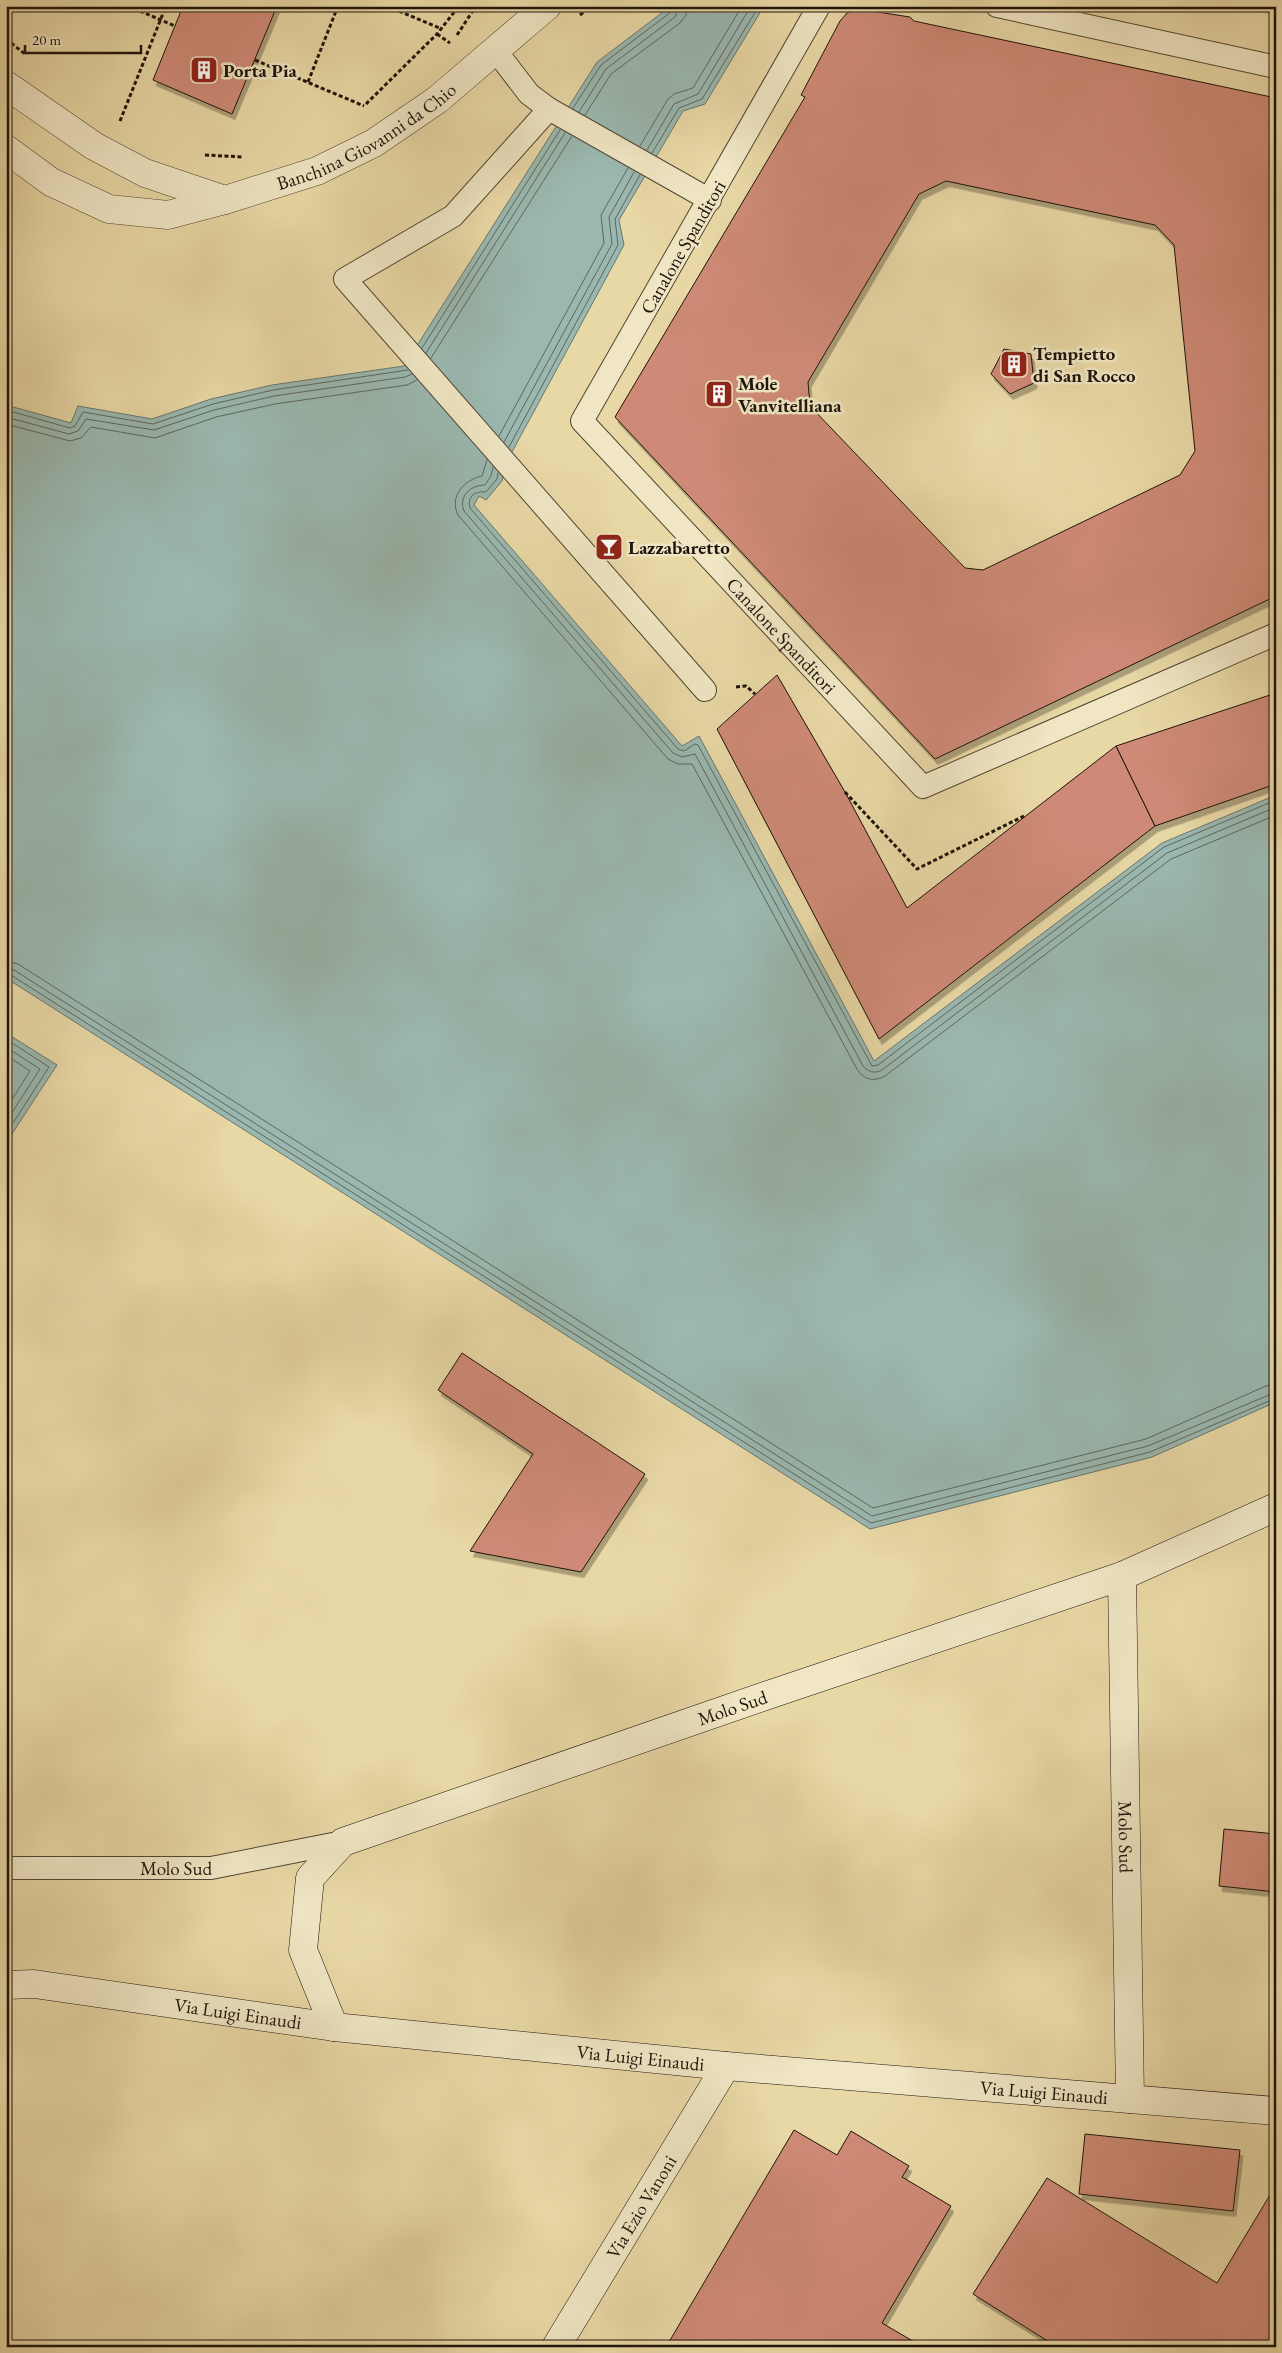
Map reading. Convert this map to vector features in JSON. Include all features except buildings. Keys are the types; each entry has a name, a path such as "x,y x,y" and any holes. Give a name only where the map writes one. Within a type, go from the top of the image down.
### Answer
{"street":[{"path":"496,51 547,6"},
{"name":"Banchina Giovanni da Chio","path":"6,149 51,182 109,209 168,215 225,200 317,170 374,143 437,100 496,51"},
{"path":"6,86 94,146 145,173 225,200"},
{"name":"Molo Sud","path":"334,2027 303,1950 310,1878 343,1842 762,1697 1122,1576 1276,1508"},
{"name":"Molo Sud","path":"1122,1576 1130,2099"},
{"name":"Via Luigi Einaudi","path":"6,1985 34,1984 334,2027 726,2066 1276,2111"},
{"name":"Via Ezio Vanoni","path":"556,2347 726,2066"}],"lane":[{"name":"Canalone Spanditori","path":"819,6 710,200 582,421 923,787 1276,634"},
{"path":"997,6 1276,67"},
{"path":"496,51 529,94 554,112 710,200"},
{"path":"554,112 453,216 345,280 412,354 705,690"},
{"name":"Molo Sud","path":"6,1868 211,1868 343,1842"}],"path":[{"path":"128,6 175,26"},
{"path":"113,120 119,124 166,6"},
{"path":"308,82 338,6"},
{"path":"387,6 442,29"},
{"path":"358,111 442,29 459,6"},
{"path":"437,34 449,44 476,6"},
{"path":"6,39 29,57"},
{"path":"255,60 364,106"},
{"path":"198,154 245,157"},
{"path":"845,792 917,868 1024,816"}],"water":[{"path":"671,6 764,6 705,104 683,111 619,220 624,245 506,463 502,481 486,500 479,496 474,505 682,746 699,736 874,1061 1162,843 1276,795 1276,1402 1152,1457 870,1529 6,978 6,405 71,423 78,406 152,419 211,399 272,385 404,366 597,62"},
{"path":"1231,6 1276,6 1276,14"},
{"path":"6,1033 57,1065 6,1143"}],"place":[{"name":"Porta Pia","path":"204,70"},
{"name":"Tempietto di San Rocco","path":"1014,364"},
{"name":"Mole Vanvitelliana","path":"719,394"},
{"name":"Lazzabaretto","path":"609,547"}]}
